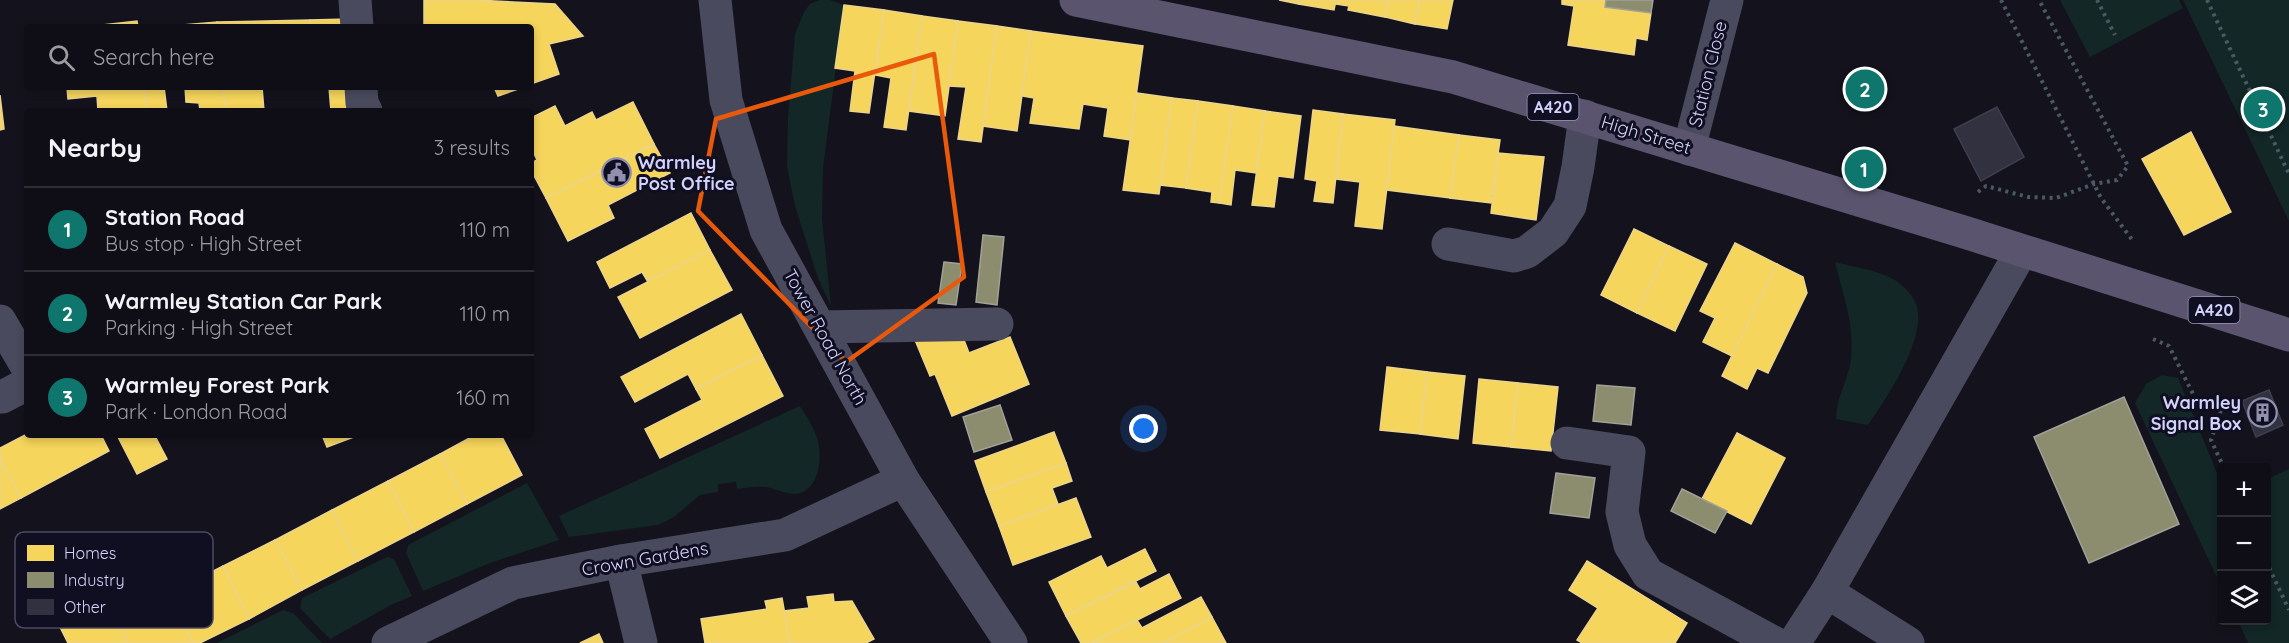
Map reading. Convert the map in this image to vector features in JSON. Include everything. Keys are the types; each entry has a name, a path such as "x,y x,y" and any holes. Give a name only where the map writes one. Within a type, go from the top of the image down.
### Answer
{"main road":[{"name":"High Street","path":"1095,2 1453,77 1964,232 2021,252 2138,286 2289,335"}],"street":[{"path":"355,0 357,24"},
{"name":"Tower Road North","path":"715,0 726,100 766,230 903,480 1011,643"},
{"name":"Station Close","path":"1689,148 1727,0"},
{"path":"361,90 365,108"},
{"path":"1448,244 1514,256 1527,252 1553,232 1570,206 1585,116"},
{"path":"1794,643 1827,592 2021,252"},
{"path":"0,321 24,362"},
{"path":"820,327 997,324"},
{"path":"1567,443 1629,452 1622,512 1630,545 1648,574 1775,643"},
{"name":"Crown Gardens","path":"388,643 513,583 621,561 785,535 903,480"},
{"path":"621,561 641,643"},
{"path":"1827,592 1908,643"}],"path":[{"path":"1964,232 1978,191 1986,186 2028,197 2056,198 2094,184 2117,180 2128,166 2039,0"},
{"path":"2097,0 2115,35"},
{"path":"2207,0 2289,174"},
{"path":"2271,571 2289,610"}],"highlighted area":[{"path":"934,54 964,277 846,362 698,211 716,119"}],"green space":[{"path":"820,0 830,0 844,5 823,168 822,219 831,306 818,278 795,206 787,166 788,118 795,34 804,12 810,4"},
{"path":"2060,0 2179,0 2183,8 2090,57"},
{"path":"2183,0 2289,0 2289,221"},
{"path":"1835,262 1893,279 1909,293 1917,307 1918,325 1909,355 1893,387 1868,425 1836,419 1851,360 1852,347 1848,310"},
{"path":"2162,375 2178,378 2217,473 2217,577 2135,403 2146,384"},
{"path":"800,406 816,435 820,459 813,483 801,493 792,494 762,487 737,489 736,482 718,484 718,492 700,495 674,517 658,525 569,537 559,516"},
{"path":"2289,469 2289,643 2248,643 2240,625 2271,625 2271,477"},
{"path":"527,483 559,540 490,563 423,591 406,553 408,545"},
{"path":"387,557 394,559 412,596 330,639 300,608 302,598"},
{"path":"283,610 293,613 322,643 217,643"}],"building: Homes":[{"path":"424,0 555,4 583,36 549,44 559,74 534,83 534,24 424,24"},
{"path":"1279,0 1299,0 1299,4"},
{"path":"1299,0 1336,0 1334,10 1299,4"},
{"path":"1336,0 1388,0 1385,17 1348,10 1349,6 1335,4"},
{"path":"1388,0 1420,0 1415,24 1385,17"},
{"path":"1420,0 1453,0 1447,29 1415,24"},
{"path":"1562,0 1606,0 1605,7 1651,13 1647,40 1636,38 1634,55 1568,45 1574,6 1562,4"},
{"path":"844,5 884,10 869,113 850,111 855,71 835,68"},
{"path":"884,10 922,16 906,130 884,127 891,78 875,75"},
{"path":"922,16 958,21 945,116 909,111"},
{"path":"348,19 348,24 310,24 310,20"},
{"path":"310,20 310,24 217,24 217,22"},
{"path":"137,21 138,24 110,24"},
{"path":"958,21 997,26 981,142 958,139 966,87 949,86"},
{"path":"217,22 217,24 193,24"},
{"path":"997,26 1031,31 1017,131 983,126"},
{"path":"1031,31 1143,46 1130,140 1104,136 1108,108 1083,104 1079,129 1030,123 1034,98 1022,96"},
{"path":"67,90 144,90 147,108 98,108 97,96 68,99"},
{"path":"144,90 164,90 167,108 147,108"},
{"path":"185,90 223,90 226,108 200,108 199,103 186,102"},
{"path":"223,90 262,90 264,108 226,108"},
{"path":"329,90 352,90 354,108 331,108"},
{"path":"495,90 515,90 498,96"},
{"path":"1137,93 1172,98 1159,194 1123,190"},
{"path":"0,95 4,129 0,130"},
{"path":"1172,98 1198,101 1186,188 1160,185"},
{"path":"1198,101 1233,106 1219,203 1211,202 1212,192 1186,188"},
{"path":"633,102 654,144 546,198 534,176 534,162 537,160 534,154 534,116 555,106 565,126 592,112 596,120"},
{"path":"1233,106 1265,111 1256,173 1235,170 1231,205 1219,203"},
{"path":"1313,110 1343,114 1333,203 1314,201 1317,181 1305,179"},
{"path":"1265,111 1301,116 1293,178 1278,176 1274,207 1252,205"},
{"path":"1343,114 1395,120 1382,229 1355,226 1360,182 1336,179"},
{"path":"1394,126 1459,135 1450,198 1387,190"},
{"path":"2191,132 2231,212 2184,235 2142,159"},
{"path":"1459,135 1500,140 1491,203 1450,198"},
{"path":"654,144 670,173 608,205 614,218 568,241 546,198"},
{"path":"1498,153 1544,157 1536,220 1491,213"},
{"path":"691,213 710,250 648,282 642,272 610,288 597,262"},
{"path":"1634,229 1669,246 1637,313 1601,295"},
{"path":"1735,243 1777,264 1732,356 1703,342 1715,318 1700,311"},
{"path":"1669,246 1707,264 1675,331 1637,313"},
{"path":"710,250 732,290 640,338 618,297"},
{"path":"1777,264 1803,277 1807,293 1768,373 1757,368 1747,389 1722,376"},
{"path":"741,314 762,355 696,389 688,374 635,402 621,377"},
{"path":"1010,337 1029,384 952,416 935,374 930,376 915,340 964,340 969,353"},
{"path":"762,355 783,396 660,458 645,429 702,400 696,389"},
{"path":"1387,367 1427,372 1420,434 1380,430"},
{"path":"1427,372 1465,376 1458,439 1420,434"},
{"path":"1479,379 1518,383 1511,447 1473,443"},
{"path":"1518,383 1558,387 1551,451 1511,447"},
{"path":"1054,432 1066,463 986,492 975,461"},
{"path":"1737,433 1785,458 1751,524 1702,499"},
{"path":"24,436 24,438 102,438 109,451 21,498 0,459 0,448"},
{"path":"119,438 156,438 167,459 137,474"},
{"path":"323,438 351,438 327,447"},
{"path":"469,438 503,438 522,475 467,504 440,454"},
{"path":"440,454 467,504 414,532 388,481"},
{"path":"0,459 21,498 0,509"},
{"path":"1066,463 1072,481 1052,488 1058,504 999,526 986,492"},
{"path":"388,481 414,532 358,561 332,510"},
{"path":"1076,498 1091,537 1013,565 999,526"},
{"path":"332,510 358,561 302,590 275,540"},
{"path":"275,540 302,590 249,619 223,566"},
{"path":"1145,549 1156,571 1066,616 1049,582 1101,556 1107,568"},
{"path":"1587,561 1687,623 1675,643 1582,643 1577,640 1598,608 1569,590"},
{"path":"223,566 249,619 200,643 193,643 185,628 213,628 213,571"},
{"path":"1169,574 1181,598 1092,643 1081,643 1066,616 1136,582 1140,589"},
{"path":"833,594 834,602 852,601 874,639 866,643 790,643 784,611 809,608 807,597"},
{"path":"1201,597 1212,617 1163,643 1092,643 1137,620 1142,628"},
{"path":"782,598 790,643 705,643 701,619 767,609 765,601"},
{"path":"1212,617 1226,643 1163,643"},
{"path":"60,628 121,628 128,643 68,643"},
{"path":"121,628 185,628 193,643 128,643"},
{"path":"599,634 603,643 580,643"}],"building: Industry":[{"path":"1606,0 1653,0 1651,13 1605,7"},
{"path":"983,235 1004,237 997,305 976,302"},
{"path":"944,262 962,264 956,305 938,303"},
{"path":"1597,385 1635,388 1631,425 1593,421"},
{"path":"2124,397 2179,524 2089,563 2034,437"},
{"path":"1000,405 1012,440 974,452 963,417"},
{"path":"1556,473 1595,478 1589,518 1550,513"},
{"path":"1682,489 1727,511 1715,533 1671,511"}],"building: Other":[{"path":"1997,107 2024,157 1981,181 1954,129"},
{"name":"Warmley Signal Box","path":"2269,390 2283,425 2256,437 2242,401"}],"place":[{"name":"Warmley Station Car Park","path":"1865,89"},
{"name":"Warmley Forest Park","path":"2263,109"},
{"name":"Station Road","path":"1864,169"},
{"name":"Warmley Post Office","path":"617,173"},
{"name":"Warmley Signal Box","path":"2262,413"}]}
